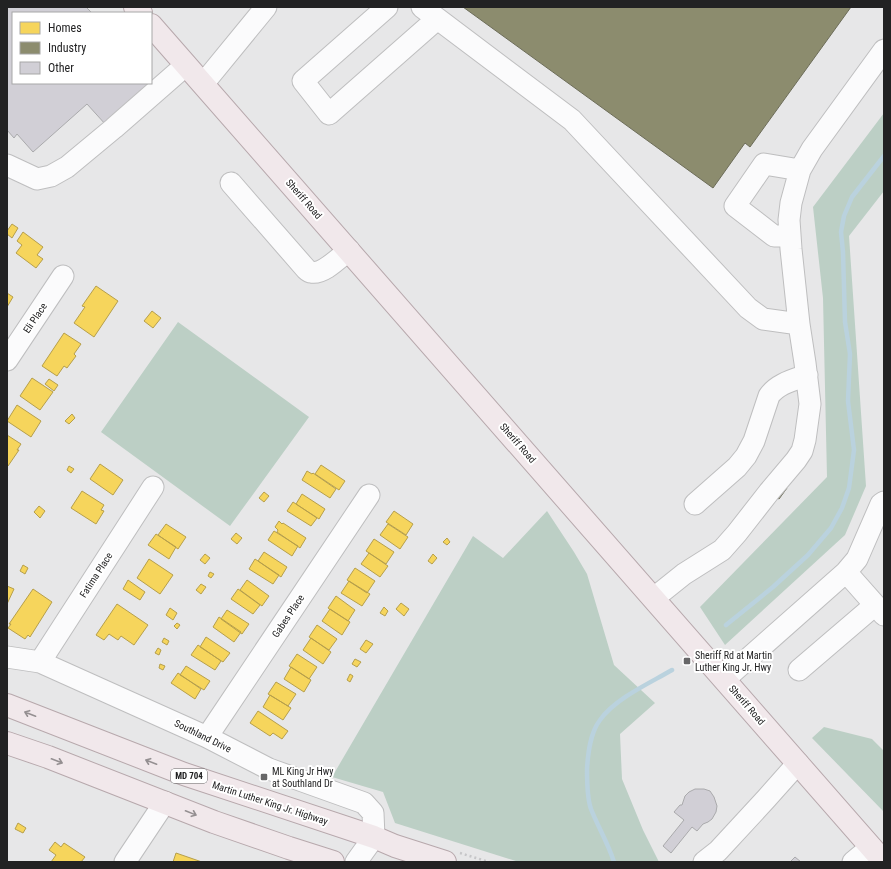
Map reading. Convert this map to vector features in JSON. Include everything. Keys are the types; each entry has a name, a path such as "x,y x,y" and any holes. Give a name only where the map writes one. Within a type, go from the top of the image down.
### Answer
{"main road":[{"name":"Sheriff Road","path":"152,26 878,854"},
{"name":"Martin Luther King Jr. Highway","path":"7,706 184,774 445,862"},
{"path":"7,743 165,802 214,822 334,862"}],"street":[{"path":"203,84 266,7"},
{"path":"387,7 303,81 329,114 430,13 572,120 748,308 764,319 799,324"},
{"path":"654,598 684,574 722,550 802,451 808,424 810,404 799,324 790,236 789,220 791,203 800,170 812,149 884,50"},
{"path":"7,165 37,179 51,176 67,167 186,65"},
{"path":"790,236 774,236 735,206 764,164 800,170"},
{"path":"231,183 306,269 311,272 319,272 326,268 349,250"},
{"name":"Eli Place","path":"7,360 63,276"},
{"path":"695,504 746,456 754,441 769,396 773,391 779,386 806,375"},
{"name":"Fatima Place","path":"40,662 153,487"},
{"name":"Gabes Place","path":"207,737 369,495"},
{"path":"725,679 846,572 857,559 863,548 872,524 884,502"},
{"path":"799,670 880,610 846,572"},
{"name":"Southland Drive","path":"7,657 40,662 207,737 269,769 364,803 373,813 374,837"},
{"path":"704,862 723,845 798,763"},
{"path":"125,862 165,802"},
{"path":"356,862 374,837"},
{"path":"853,862 878,854"}],"green space":[{"path":"884,113 884,191 849,236 866,486 845,535 725,645 700,607 827,477 823,298 813,207"},
{"path":"178,322 309,417 230,526 101,432"},
{"path":"547,511 587,574 614,665 655,703 620,734 622,779 643,830 659,862 519,862 395,823 383,792 332,777 473,536 503,558"},
{"path":"824,727 872,739 884,751 884,812 812,738"}],"building: Homes":[{"path":"12,224 18,228 12,238 7,234 7,231"},
{"path":"23,232 43,247 37,255 43,259 36,268 16,253 22,245 17,241"},
{"path":"96,286 118,301 94,337 74,323 85,307 82,306"},
{"path":"7,293 13,297 7,307"},
{"path":"152,311 161,318 153,328 144,321"},
{"path":"64,333 81,344 74,354 76,356 67,368 64,366 57,376 42,366"},
{"path":"32,378 53,392 40,410 20,396"},
{"path":"49,379 58,385 54,391 45,384"},
{"path":"17,405 41,421 31,437 7,421"},
{"path":"72,414 75,418 69,424 65,421"},
{"path":"7,435 21,444 17,450 19,450 8,466 7,465"},
{"path":"100,464 123,480 113,495 90,479"},
{"path":"321,465 345,481 339,490 315,474"},
{"path":"69,466 74,469 71,473 67,470"},
{"path":"307,471 312,474 313,473 336,489 330,498 302,480"},
{"path":"82,491 104,505 101,510 104,511 96,524 71,508"},
{"path":"264,492 269,496 264,502 259,498"},
{"path":"302,494 325,509 319,519 296,504"},
{"path":"293,502 317,518 311,526 287,511"},
{"path":"39,506 45,511 40,518 34,512"},
{"path":"394,511 413,524 406,535 386,522"},
{"path":"279,521 306,538 300,548 277,532 278,530 275,527"},
{"path":"166,524 186,537 178,549 158,535"},
{"path":"388,524 408,537 400,549 380,535"},
{"path":"274,531 298,546 292,556 268,540"},
{"path":"236,533 242,538 237,544 231,539"},
{"path":"156,534 176,547 169,559 148,545"},
{"path":"447,538 450,542 447,545 443,542"},
{"path":"374,539 394,552 386,564 366,551"},
{"path":"264,552 287,567 281,577 258,561"},
{"path":"369,553 388,566 380,577 361,564"},
{"path":"205,554 210,558 205,564 200,560"},
{"path":"433,554 437,558 432,564 428,561"},
{"path":"149,559 173,575 160,594 137,578"},
{"path":"255,559 279,575 273,584 249,569"},
{"path":"23,565 28,568 25,574 20,571"},
{"path":"355,568 375,581 367,593 347,580"},
{"path":"210,572 214,574 211,578 208,576"},
{"path":"128,580 145,592 140,600 123,589"},
{"path":"247,580 269,596 262,606 240,590"},
{"path":"349,581 370,594 362,606 341,593"},
{"path":"201,584 206,587 201,594 196,590"},
{"path":"7,586 14,589 7,604"},
{"path":"33,589 52,602 30,637 28,635 25,639 8,628 11,624 9,624"},
{"path":"238,589 260,605 253,614 231,599"},
{"path":"336,596 355,610 348,621 328,608"},
{"path":"401,603 409,609 404,616 396,609"},
{"path":"117,604 148,625 134,645 121,636 118,640 109,634 104,640 96,635"},
{"path":"384,607 388,611 385,616 380,613"},
{"path":"170,608 177,613 173,620 166,615"},
{"path":"330,609 350,622 342,635 322,621"},
{"path":"227,610 249,624 242,634 221,619"},
{"path":"219,617 241,632 234,642 213,627"},
{"path":"177,623 180,625 177,629 174,626"},
{"path":"317,625 337,639 329,650 309,637"},
{"path":"206,637 230,653 223,662 200,647"},
{"path":"164,638 169,641 167,645 162,642"},
{"path":"311,638 331,652 323,664 303,650"},
{"path":"366,640 373,644 366,653 360,649"},
{"path":"198,645 221,661 215,670 191,655"},
{"path":"158,648 161,650 159,655 155,653"},
{"path":"297,654 317,667 309,679 289,666"},
{"path":"355,659 361,662 357,667 352,664"},
{"path":"160,664 165,666 163,670 159,668"},
{"path":"186,666 210,681 204,690 180,675"},
{"path":"291,667 311,680 304,692 284,679"},
{"path":"178,673 201,689 195,699 171,683"},
{"path":"350,674 353,676 350,682 347,680"},
{"path":"276,682 296,694 288,706 268,694"},
{"path":"270,695 291,708 283,720 263,707"},
{"path":"258,711 288,731 282,739 273,733 270,736 250,723"},
{"path":"18,823 26,828 23,833 15,829"},
{"path":"55,842 61,847 64,843 85,857 81,862 51,862 56,855 49,850"},
{"path":"176,853 202,862 173,862"}],"building: Industry":[{"path":"463,7 851,7 750,147 745,143 713,188"},
{"path":"781,484 787,488 779,499 773,495"}],"building: Other":[{"path":"7,7 86,7 91,12 12,12 12,84 150,84 106,125 87,104 33,152 17,134 14,138 7,130"},
{"path":"695,789 710,791 717,806 716,812 712,819 703,824 697,831 692,827 671,853 663,846 684,820 674,812 680,805 682,805 685,796"},
{"path":"795,857 801,862 790,862"}],"waterway":[{"path":"726,625 773,587 808,555 831,528 842,508 849,488 854,450 848,401 850,354 845,322 841,232 844,216 852,197 884,156"},
{"path":"614,862 591,809 589,800 587,769 592,737 600,720 615,705 624,698 672,670"}],"place":[{"name":"Sheriff Rd at Martin Luther King Jr. Hwy","path":"687,661"},
{"name":"ML King Jr Hwy at Southland Dr","path":"264,777"}]}
